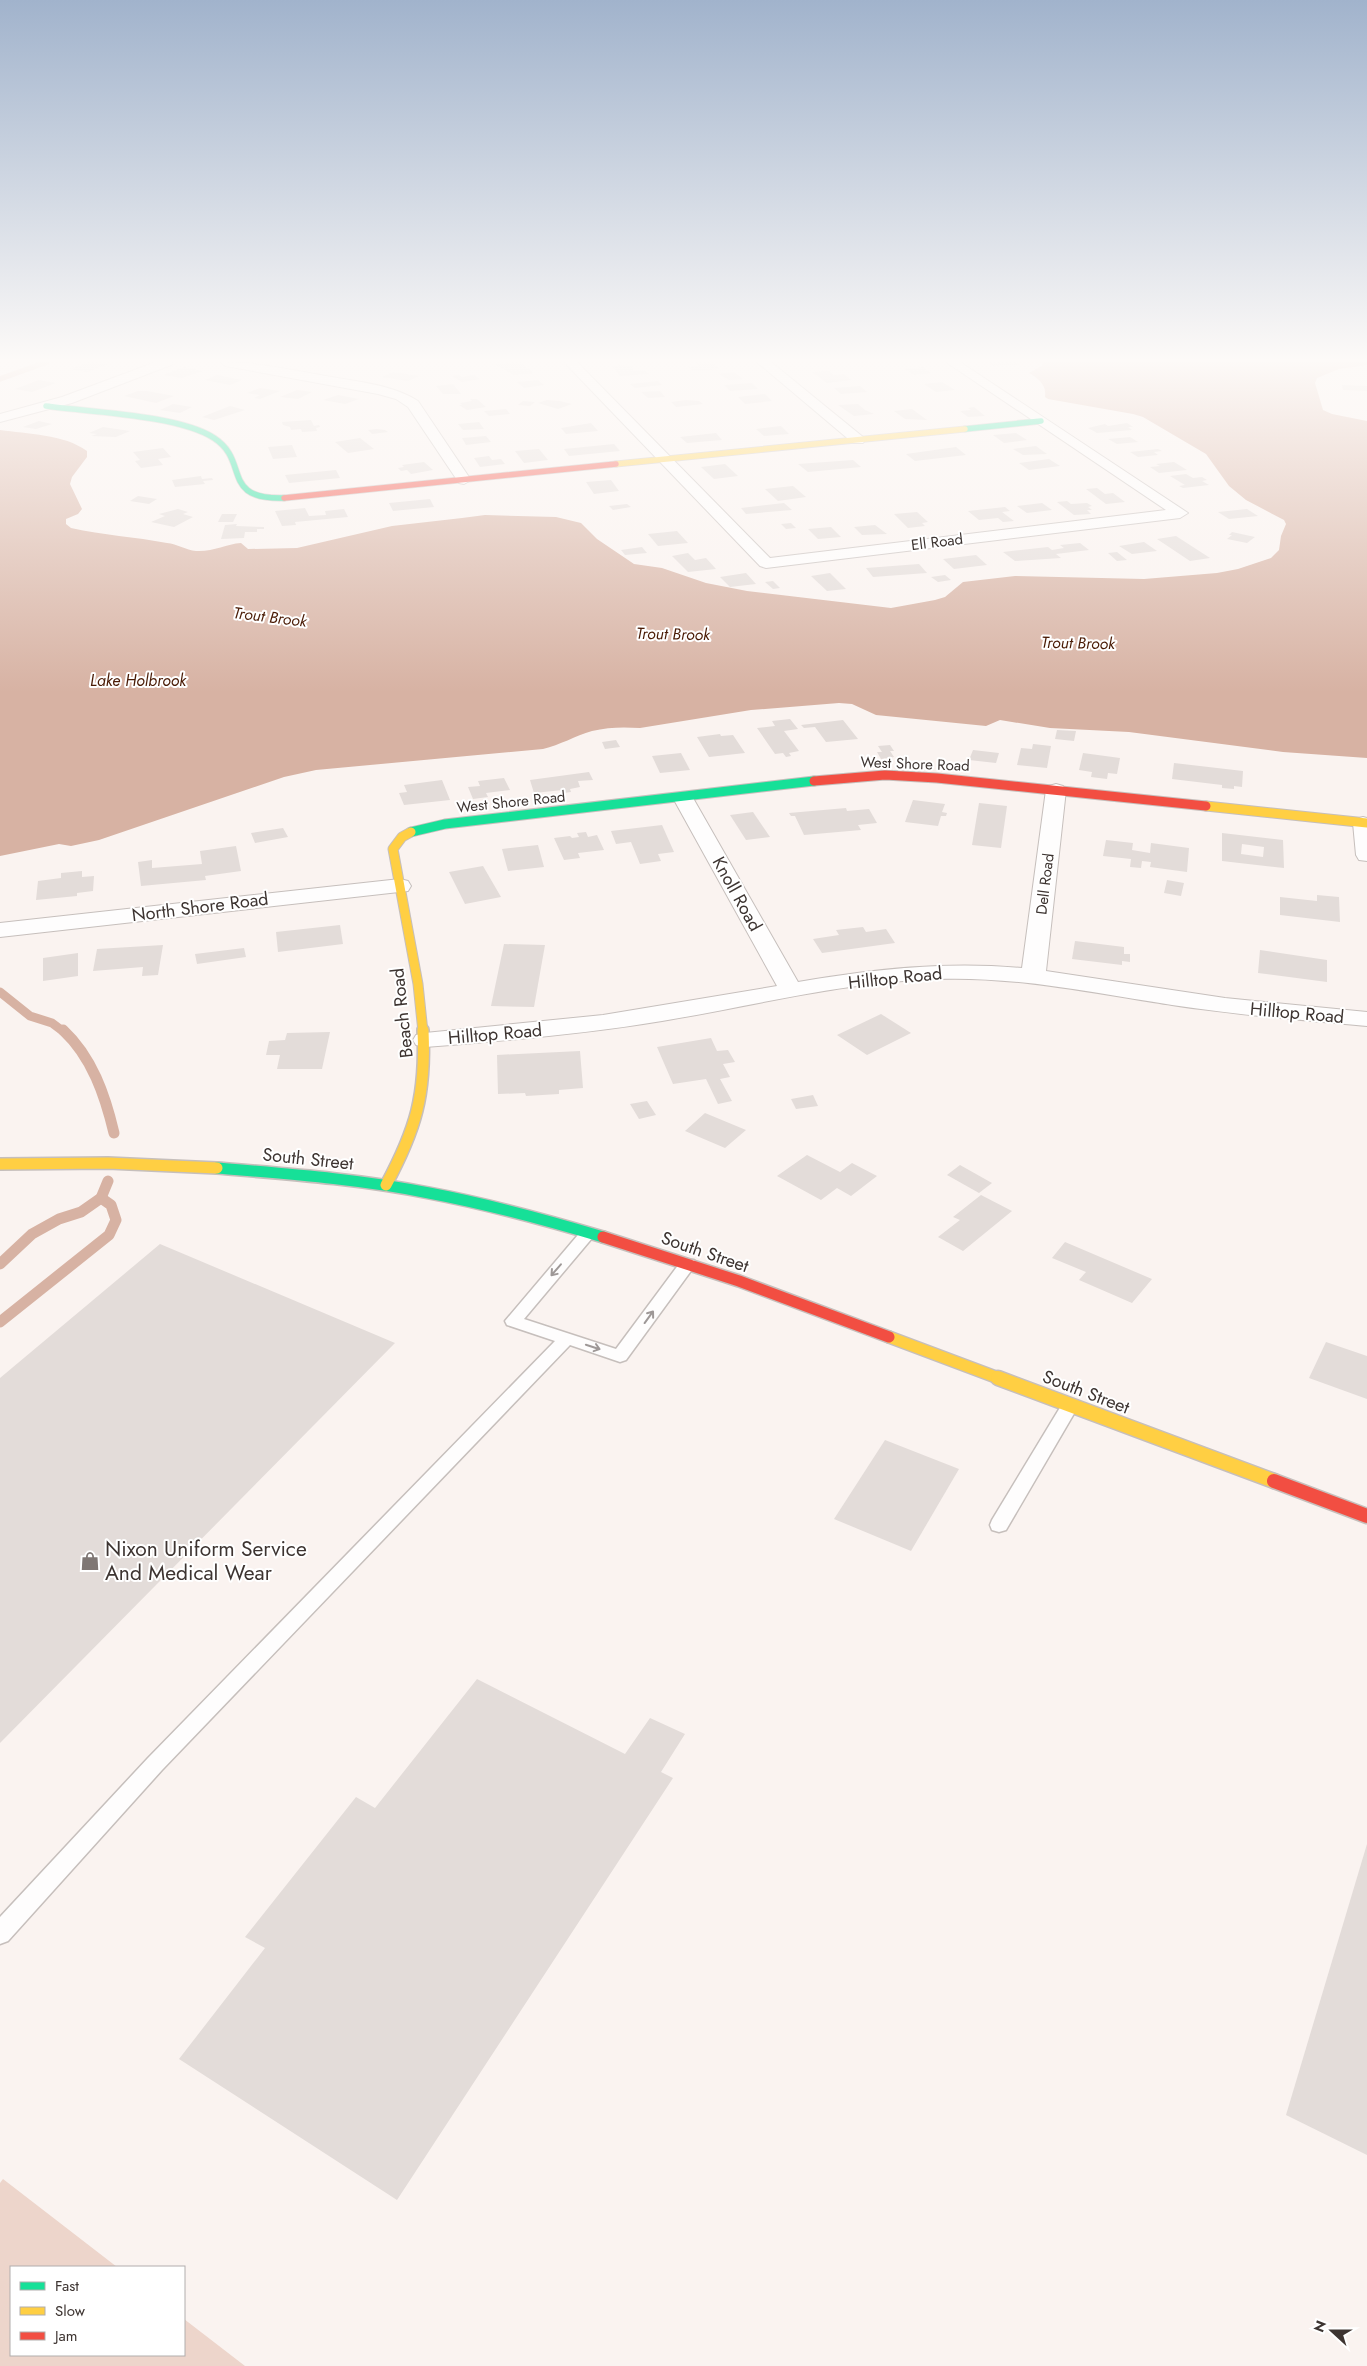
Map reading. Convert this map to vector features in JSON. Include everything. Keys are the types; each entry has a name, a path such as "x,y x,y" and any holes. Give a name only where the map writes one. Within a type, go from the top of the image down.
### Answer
{"street":[{"path":"235,472 243,490 249,495 297,498 540,472"},
{"path":"459,472 464,480"},
{"name":"Ell Road","path":"676,472 766,563 1180,513 1119,472"},
{"name":"West Shore Road","path":"404,835 420,829 445,824 683,798 847,777 885,775 920,776 1365,823"},
{"name":"Dell Road","path":"1033,977 1056,790"},
{"name":"Knoll Road","path":"683,798 791,990"},
{"path":"1365,823 1367,855"},
{"name":"Beach Road","path":"386,1185 402,1156 416,1124 423,1088 425,1040 418,973 393,849 395,843 404,835"},
{"name":"North Shore Road","path":"0,930 400,886"},
{"name":"Hilltop Road","path":"425,1040 568,1028 663,1014 791,990 936,972 986,973 1033,977 1208,1004 1367,1019"},
{"name":"South Street","path":"0,1164 90,1162 172,1165 267,1172 386,1185 460,1200 588,1233 688,1264 872,1330 1367,1516"}],"lane":[{"path":"588,1233 513,1321 620,1356 688,1264"},
{"path":"0,1933 155,1764 566,1339"},
{"path":"998,1525 1070,1405"}],"shaded area":[{"path":"3,2179 116,2266 10,2266 10,2356 185,2356 185,2320 245,2366 0,2366 0,2183"}],"water":[{"name":"Lake Holbrook","path":"0,472 75,472 70,484 82,509 78,514 66,519 66,524 71,528 171,544 196,551 241,543 248,549 297,548 392,526 485,515 556,517 581,523 597,539 634,564 662,568 706,583 747,591 891,608 945,597 963,582 1015,576 1144,579 1217,573 1238,569 1271,558 1279,550 1281,536 1286,524 1284,520 1246,500 1229,486 1219,472 1367,472 1367,758 1283,752 1129,732 1050,728 1000,720 986,726 876,715 852,704 839,703 751,710 640,728 604,729 592,731 543,749 316,770 284,777 99,840 71,846 59,844 0,856"}],"building":[{"path":"337,472 340,478 289,483 285,475"},
{"path":"707,472 734,472 738,476 714,479"},
{"path":"1186,474 1193,478 1202,477 1207,480 1202,481 1209,485 1183,488 1179,486 1185,485 1170,476"},
{"path":"201,476 202,479 212,478 213,480 203,481 205,484 175,487 172,480"},
{"path":"611,480 619,491 594,494 586,482"},
{"path":"793,486 806,497 778,501 765,489"},
{"path":"1097,488 1105,494 1113,493 1125,502 1106,504 1086,489"},
{"path":"138,496 157,499 149,504 130,501"},
{"path":"430,499 434,507 393,511 389,503"},
{"path":"1067,501 1071,504 1087,503 1092,506 1088,507 1092,510 1087,510 1091,514 1074,515 1057,502"},
{"path":"784,503 792,510 746,514 741,508"},
{"path":"1042,503 1052,510 1027,513 1017,506"},
{"path":"627,504 631,507 613,510 609,506"},
{"path":"1005,507 1010,511 1002,512 1014,521 1003,522 998,518 979,520 968,511"},
{"path":"305,508 309,516 326,515 325,511 344,509 348,517 295,522 296,525 282,526 275,511"},
{"path":"178,509 188,512 183,514 193,517 174,527 151,522 165,516 159,514"},
{"path":"1247,509 1258,516 1229,519 1218,512"},
{"path":"917,512 928,522 922,523 925,526 908,528 894,514"},
{"path":"222,514 237,514 233,522 218,522"},
{"path":"791,523 796,528 786,529 781,524"},
{"path":"237,524 236,526 264,527 264,529 257,529 257,532 245,532 244,538 221,539 225,525"},
{"path":"875,525 887,534 862,535 854,527"},
{"path":"831,527 841,537 818,539 808,529"},
{"path":"677,531 688,543 658,546 648,534"},
{"path":"1232,532 1255,537 1247,543 1227,539 1232,535 1229,535"},
{"path":"1176,536 1210,558 1190,561 1157,539"},
{"path":"1144,542 1157,551 1132,554 1119,546"},
{"path":"1080,543 1089,550 1056,554 1061,558 1015,561 1003,552 1048,547 1052,550 1064,548 1060,545"},
{"path":"642,547 647,553 625,555 621,550"},
{"path":"1117,552 1127,560 1117,561 1108,553"},
{"path":"688,553 695,560 706,558 716,569 688,572 672,556"},
{"path":"976,555 987,565 954,569 943,559"},
{"path":"919,564 927,573 873,577 866,568"},
{"path":"746,573 756,584 730,587 720,577"},
{"path":"830,573 846,589 827,591 811,576"},
{"path":"945,575 951,580 938,582 931,577"},
{"path":"773,581 780,588 773,589 765,582"},
{"path":"790,719 798,729 784,731 799,751 789,753 791,756 786,757 783,753 775,754 757,728 775,726 772,721"},
{"path":"843,720 858,739 826,742 815,727 804,728 801,725"},
{"path":"1057,730 1076,731 1074,741 1055,739"},
{"path":"720,734 721,736 733,735 745,753 709,757 697,737"},
{"path":"616,740 620,747 605,749 602,742"},
{"path":"1033,744 1051,746 1047,768 1017,765 1021,748 1032,749"},
{"path":"890,745 894,751 890,751 894,757 881,759 877,752 882,752 878,746"},
{"path":"973,750 999,753 996,763 969,760"},
{"path":"681,753 690,770 660,773 652,756"},
{"path":"1083,753 1120,758 1117,774 1108,773 1107,779 1091,777 1092,772 1079,770"},
{"path":"1174,763 1243,771 1242,787 1234,786 1234,789 1222,788 1222,785 1172,779"},
{"path":"589,772 593,780 578,781 580,787 570,789 571,792 564,793 563,790 534,793 530,780"},
{"path":"504,778 510,790 486,793 488,797 473,799 468,787 480,786 478,781"},
{"path":"442,780 450,800 404,805 399,793 407,792 404,785"},
{"path":"913,800 945,804 942,812 947,813 946,816 941,816 938,826 905,822"},
{"path":"979,803 1007,806 1001,848 972,845"},
{"path":"846,808 847,811 869,809 877,823 858,825 861,830 804,835 795,816 791,816 789,813"},
{"path":"753,812 770,837 746,840 730,815"},
{"path":"662,825 674,852 658,854 661,861 640,864 631,842 616,844 611,831"},
{"path":"283,828 288,837 255,843 251,833"},
{"path":"586,832 588,837 597,835 604,850 578,853 580,858 564,860 554,838 579,837 577,833"},
{"path":"1222,833 1283,840 1284,868 1222,861","holes":["1242,844 1264,847 1263,857 1241,854"]},
{"path":"1106,840 1133,843 1132,850 1150,853 1151,843 1189,848 1187,872 1150,867 1151,862 1142,861 1141,868 1130,867 1131,859 1103,856"},
{"path":"538,845 544,867 508,871 502,849"},
{"path":"236,846 241,871 205,876 206,880 141,886 138,862 152,860 152,868 202,864 200,851"},
{"path":"483,866 501,897 465,904 449,872"},
{"path":"82,871 82,877 94,876 93,891 77,893 77,896 36,900 38,881 61,878 61,873"},
{"path":"1167,880 1184,883 1181,896 1164,893"},
{"path":"1317,895 1339,897 1340,922 1280,915 1280,897 1317,901"},
{"path":"340,925 343,944 278,952 276,932"},
{"path":"863,927 866,932 886,929 895,943 822,953 813,939 839,935 836,930"},
{"path":"1075,941 1124,947 1124,954 1130,954 1130,962 1122,961 1122,965 1072,959"},
{"path":"504,944 545,945 534,1007 491,1006"},
{"path":"163,945 158,975 142,976 143,967 93,971 97,949"},
{"path":"244,948 246,957 197,964 195,954"},
{"path":"1260,950 1327,960 1327,982 1258,973"},
{"path":"78,953 78,976 43,981 43,958"},
{"path":"881,1014 911,1033 867,1055 837,1035"},
{"path":"330,1032 322,1069 277,1069 280,1055 266,1055 269,1041 285,1040 287,1033"},
{"path":"711,1038 717,1051 728,1050 735,1062 723,1064 730,1077 720,1079 732,1101 718,1104 706,1079 673,1084 657,1047"},
{"path":"580,1051 583,1088 559,1090 559,1094 526,1096 525,1093 498,1094 497,1055"},
{"path":"813,1095 818,1106 796,1109 791,1099"},
{"path":"647,1101 656,1115 639,1119 630,1104"},
{"path":"705,1113 746,1130 725,1148 685,1131"},
{"path":"807,1155 840,1172 852,1163 877,1176 851,1196 837,1188 821,1200 777,1176"},
{"path":"960,1165 992,1183 979,1193 947,1175"},
{"path":"981,1195 1012,1211 963,1251 938,1237 960,1220 953,1217"},
{"path":"1065,1242 1152,1279 1132,1303 1079,1280 1086,1272 1052,1258"},
{"name":"Nixon Uniform Service And Medical Wear","path":"160,1244 395,1343 0,1743 0,1378"},
{"path":"1326,1342 1367,1356 1367,1399 1309,1378"},
{"path":"885,1440 959,1469 911,1551 834,1519"},
{"path":"477,1679 625,1754 650,1718 685,1734 661,1772 673,1778 397,2200 179,2059 265,1948 245,1937 356,1797 375,1808"},
{"path":"1367,1844 1367,2155 1286,2115"}],"waterway":[{"path":"0,992 30,1016 52,1023 64,1032"},
{"path":"63,1030 90,1064 102,1091 114,1133"},
{"path":"101,1198 108,1181"},
{"path":"0,1264 32,1234 59,1219 81,1212 101,1198"},
{"path":"0,1322 109,1235 116,1220 111,1205 101,1198"}],"traffic: fast":[{"path":"235,472 243,487 249,493 268,499 284,498"},
{"path":"411,832 445,824 814,781"},
{"path":"217,1168 333,1178 428,1192 603,1237"}],"traffic: slow":[{"path":"1206,806 1367,823"},
{"path":"386,1185 403,1153 413,1128 422,1085 424,1051 418,984 393,849 402,837 411,832"},
{"path":"0,1164 108,1163 217,1168"},
{"path":"889,1337 1274,1481"}],"traffic: jam":[{"path":"284,498 534,472"},
{"path":"814,781 885,775 937,778 1206,806"},
{"path":"603,1237 739,1281 889,1337"},
{"path":"1274,1481 1367,1516"}],"place":[{"name":"Nixon Uniform Service And Medical Wear","path":"90,1561"}],"water label":[{"name":"Trout Brook","path":"270,617"},
{"name":"Trout Brook","path":"673,634"},
{"name":"Trout Brook","path":"1078,643"}]}
